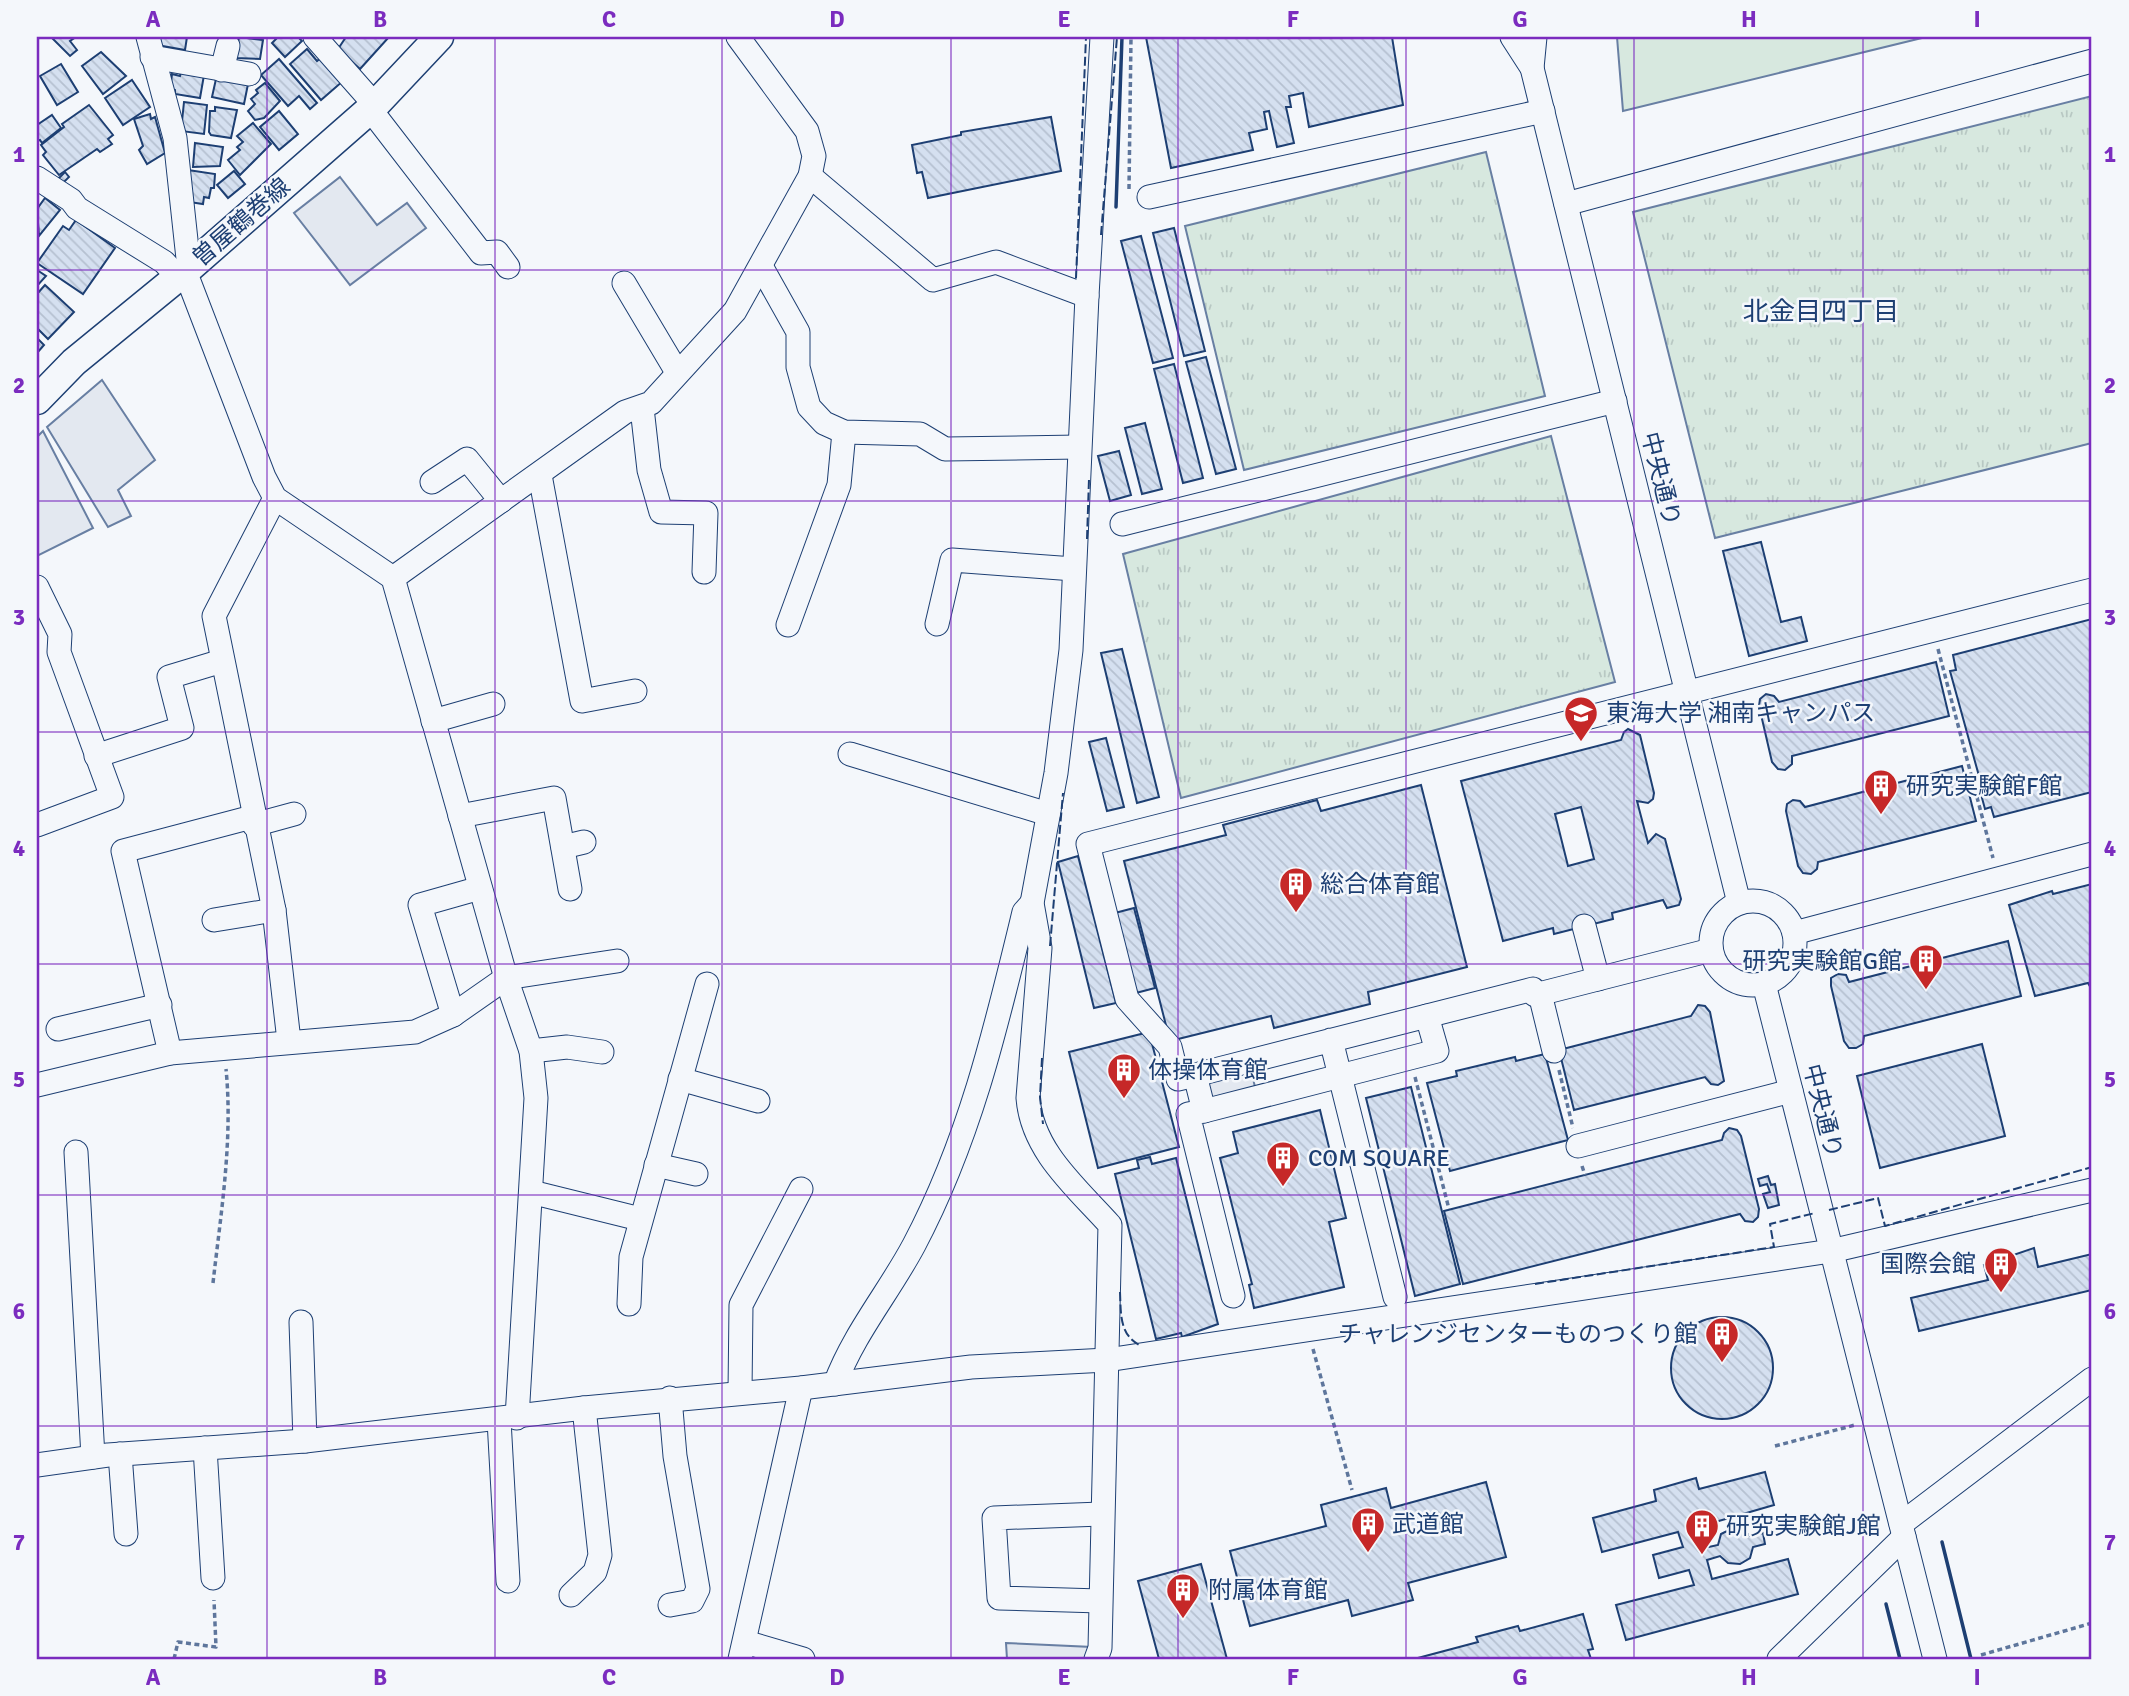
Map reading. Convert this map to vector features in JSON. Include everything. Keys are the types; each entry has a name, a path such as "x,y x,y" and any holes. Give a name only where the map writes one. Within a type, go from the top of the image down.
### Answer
{"main road":[{"name":"曽屋鶴巻線","path":"37,400 74,362 184,272 373,107 437,38"}],"street":[{"path":"315,37 373,107 481,253 497,252 508,267"},
{"path":"393,578 625,412 651,404 677,372 735,312 810,176 814,156 807,131 738,37"},
{"path":"1096,1659 1100,1648 1101,1514 1110,1224 1048,1155 1030,1118 1029,1066 1040,948 1032,903 1072,650 1079,447 1102,37"},
{"path":"1512,37 1532,68"},
{"path":"1532,68 1535,37"},
{"path":"222,70 228,46"},
{"path":"150,47 222,70 249,74"},
{"path":"150,47 174,138 184,272 264,477 275,498 393,578 506,978 531,1051 536,1098 531,1192 508,1419 508,1581"},
{"path":"1566,204 2092,61"},
{"name":"中央通り","path":"1532,68 1739,903"},
{"path":"1149,197 1543,111"},
{"path":"810,176 933,280 996,262 1087,296"},
{"path":"37,178 71,200 77,208 184,272"},
{"path":"761,266 798,332 798,367 809,407 824,423 844,432 920,433 944,449 1079,447"},
{"path":"624,283 677,372"},
{"path":"1122,524 1615,401"},
{"path":"642,408 649,470 661,512 706,513 704,572"},
{"path":"788,625 839,485 844,432"},
{"path":"432,482 467,459 501,501"},
{"path":"540,475 582,701 635,691"},
{"path":"275,498 214,616 253,821 274,910 289,1041"},
{"path":"937,624 952,559 1074,569"},
{"path":"37,587 60,634 60,652 112,797 37,825"},
{"path":"1711,950 1535,995 1534,989 1178,1080 1170,1047 1127,999 1088,844 2092,590"},
{"path":"96,756 182,728 169,677 222,661"},
{"path":"433,721 493,704"},
{"path":"850,754 1048,814"},
{"path":"460,816 554,798 573,844 570,889"},
{"path":"170,1053 123,851 294,814"},
{"path":"1794,933 2092,855"},
{"path":"453,1015 420,905 480,888"},
{"path":"1762,901 1776,907 1787,916 1794,933 1793,958 1787,970 1764,984 1751,985 1726,976 1717,967 1711,950 1714,925 1722,913 1739,903 1762,901"},
{"path":"835,1384 844,1359 914,1245 964,1136 1024,912 1032,903"},
{"path":"214,920 274,910"},
{"path":"1584,926 1598,979"},
{"path":"37,1085 170,1053 415,1032 453,1015 506,978 617,961"},
{"path":"629,1304 631,1257 640,1219 707,984"},
{"name":"中央通り","path":"1764,984 1935,1659"},
{"path":"1539,994 1554,1051"},
{"path":"58,1029 160,1005"},
{"path":"1233,1296 1188,1114 1437,1051 1427,1016"},
{"path":"1331,1040 1395,1297"},
{"path":"531,1051 567,1047 602,1052"},
{"path":"1195,1075 1204,1111"},
{"path":"680,1079 758,1101"},
{"path":"1578,1146 1791,1091"},
{"path":"76,1152 88,1189 93,1457"},
{"path":"656,1165 696,1174"},
{"path":"740,1392 741,1305 801,1189"},
{"path":"37,1465 120,1454 306,1441 670,1398 801,1388 971,1367 1107,1360 1831,1251 2092,1190"},
{"path":"531,1192 640,1219"},
{"path":"301,1322 292,1345 306,1441"},
{"path":"1779,1659 1902,1530 2092,1379"},
{"path":"801,1388 743,1651 803,1659"},
{"path":"670,1398 675,1455 698,1589 692,1601 670,1605"},
{"path":"571,1594 596,1572 600,1555 584,1408"},
{"path":"205,1448 213,1578"},
{"path":"120,1454 126,1534"},
{"path":"1100,1601 999,1598 994,1518 1101,1514"}],"path":[{"path":"1131,37 1128,200 1149,197"},
{"path":"1933,630 1993,861"},
{"path":"213,1283 227,1157 229,1099 224,1047"},
{"path":"1554,1051 1563,1078 1585,1175"},
{"path":"1411,1058 1449,1209"},
{"path":"1308,1330 1352,1490"},
{"path":"1775,1446 1874,1420"},
{"path":"174,1659 178,1642 216,1647 213,1578"},
{"path":"1981,1655 2092,1623"}],"green space":[{"path":"1617,37 1926,37 1623,111"},
{"path":"2092,96 2092,443 1715,538 1633,212"},
{"path":"1486,152 1545,396 1244,470 1185,226"},
{"path":"1551,436 1615,682 1181,798 1123,554"}],"shaded area":[{"path":"340,177 377,225 407,203 426,228 350,285 294,213"},
{"path":"102,380 155,460 118,490 131,516 108,527 47,427"},
{"path":"43,431 93,528 37,556 37,437"},
{"path":"1250,1066 1255,1087 1211,1099 1205,1077"},
{"path":"1006,1643 1092,1647 1088,1659 1007,1659"}],"building":[{"path":"51,37 76,37 70,41 77,50 70,56"},
{"path":"158,37 187,37 185,50 157,45"},
{"path":"239,37 263,40 260,59 235,58"},
{"path":"278,37 298,37 302,41 285,57 272,43"},
{"path":"346,37 389,37 360,69 338,49"},
{"path":"1146,37 1392,37 1403,105 1309,127 1303,93 1289,96 1291,107 1286,107 1294,143 1277,147 1269,111 1264,112 1267,129 1249,133 1253,150 1171,168"},
{"path":"307,49 317,61 322,57 343,81 321,100 290,64"},
{"path":"101,52 126,76 103,94 82,66"},
{"path":"279,59 317,103 310,109 299,96 288,106 261,75"},
{"path":"61,64 78,92 57,105 40,76"},
{"path":"181,71 204,75 200,98 175,94 175,90 170,89 172,74 180,76"},
{"path":"216,79 248,84 244,104 212,97"},
{"path":"132,80 150,107 123,125 105,98"},
{"path":"265,83 280,101 264,118 255,120 248,111 255,104 251,99 258,93 256,90"},
{"path":"184,102 207,105 204,134 181,131"},
{"path":"89,105 113,135 108,139 112,144 100,152 97,149 59,175 43,155 46,152 41,145 64,127 62,124"},
{"path":"215,107 237,110 231,138 211,135 209,132 210,111 215,111"},
{"path":"279,111 298,134 279,150 260,127"},
{"path":"150,114 151,119 155,117 165,153 147,164 139,150 143,146 134,119"},
{"path":"52,115 61,128 42,143 37,141 37,125"},
{"path":"1051,117 1061,171 928,198 922,172 917,173 912,145 961,135 961,132"},
{"path":"253,123 271,144 240,175 228,160 240,150 237,147 243,142 237,136"},
{"path":"195,143 223,147 220,166 193,167"},
{"path":"188,170 215,174 214,188 211,188 209,198 204,197 203,204 189,202"},
{"path":"234,171 245,184 228,198 217,185"},
{"path":"65,172 69,177 63,183 58,179"},
{"path":"45,198 60,210 39,236 37,209"},
{"path":"76,220 115,248 83,294 37,263 63,226 69,230"},
{"path":"1174,228 1205,351 1184,356 1153,233"},
{"path":"1141,236 1173,358 1153,363 1121,241"},
{"path":"37,270 46,276 37,286"},
{"path":"45,285 74,312 48,339 37,328 37,294"},
{"path":"37,338 44,345 37,353"},
{"path":"1206,357 1236,469 1216,474 1186,362"},
{"path":"1174,364 1203,478 1183,483 1154,369"},
{"path":"1145,423 1162,489 1142,494 1125,428"},
{"path":"1119,451 1131,495 1110,501 1098,456"},
{"path":"1761,542 1781,622 1801,617 1807,641 1749,656 1723,551"},
{"path":"2092,619 2092,792 1994,817 1991,807 1985,809 1979,787 1982,787 1950,671 1956,670 1953,655"},
{"path":"1122,649 1159,797 1137,803 1101,653"},
{"path":"1936,662 1949,716 1792,756 1792,764 1785,770 1778,769 1772,762 1759,706 1760,699 1766,694 1774,696 1779,702"},
{"path":"1628,729 1640,735 1654,793 1653,799 1648,803 1637,801 1648,843 1656,834 1665,839 1681,899 1679,905 1667,908 1663,900 1612,913 1613,919 1554,934 1553,928 1503,941 1461,781 1621,740","holes":["1581,807 1594,859 1568,866 1555,814"]},
{"path":"1106,738 1124,807 1107,811 1089,742"},
{"name":"研究実験館F館","path":"1962,766 1976,821 1818,862 1817,869 1811,874 1803,873 1798,866 1786,811 1787,804 1793,800 1800,801 1805,807"},
{"name":"総合体育館","path":"1421,785 1467,967 1368,992 1370,1004 1274,1028 1271,1016 1170,1041 1124,861 1226,835 1223,825 1317,800 1321,811"},
{"path":"1078,856 1116,1003 1094,1008 1058,862"},
{"path":"2092,884 2092,990 2088,983 2035,996 2009,905 2052,891 2053,894"},
{"path":"1134,908 1155,988 1132,994 1111,914"},
{"name":"研究実験館G館","path":"2008,941 2021,996 1864,1036 1863,1044 1856,1048 1849,1048 1844,1041 1831,978 1838,974 1846,975 1849,982"},
{"path":"1698,1005 1705,1006 1710,1012 1724,1081 1718,1085 1711,1084 1705,1077 1574,1110 1559,1050 1691,1016"},
{"name":"体操体育館","path":"1149,1032 1179,1147 1098,1168 1069,1052"},
{"path":"1982,1044 2005,1136 1880,1168 1857,1076"},
{"path":"1545,1054 1568,1140 1450,1171 1427,1083 1457,1076 1456,1071 1515,1057 1516,1061"},
{"path":"1411,1087 1460,1284 1415,1296 1366,1098"},
{"name":"COM SQUARE","path":"1320,1110 1346,1218 1329,1222 1344,1287 1254,1308 1249,1285 1252,1284 1220,1158 1238,1153 1233,1132"},
{"path":"1729,1128 1737,1130 1741,1136 1759,1209 1758,1217 1753,1222 1745,1221 1740,1214 1463,1284 1444,1211 1722,1140"},
{"path":"1150,1157 1152,1164 1176,1158 1218,1324 1182,1337 1181,1333 1156,1339 1115,1174 1139,1168 1137,1160"},
{"path":"1768,1176 1771,1185 1775,1184 1779,1205 1768,1208 1763,1194 1770,1192 1767,1184 1760,1186 1758,1179"},
{"name":"国際会館","path":"2034,1248 2038,1267 2092,1254 2092,1290 1919,1331 1911,1298 1988,1280 1984,1265"},
{"name":"チャレンジセンターものつくり館","path":"1722,1317 1742,1320 1765,1339 1770,1348 1773,1368 1770,1388 1751,1411 1742,1416 1722,1419 1702,1416 1679,1397 1674,1388 1671,1368 1674,1348 1693,1325 1702,1320"},
{"name":"研究実験館J館","path":"1765,1472 1774,1505 1698,1527 1704,1548 1718,1545 1721,1534 1731,1529 1742,1529 1750,1536 1763,1533 1765,1544 1753,1547 1750,1558 1740,1564 1728,1563 1720,1556 1707,1560 1712,1579 1788,1559 1798,1594 1626,1640 1616,1605 1694,1585 1689,1570 1659,1578 1653,1555 1683,1547 1678,1532 1602,1552 1593,1518 1656,1501 1654,1490 1696,1478 1699,1489"},
{"name":"武道館","path":"1486,1482 1506,1557 1408,1583 1413,1600 1352,1616 1348,1600 1250,1626 1230,1551 1326,1526 1321,1505 1386,1488 1391,1508"},
{"name":"附属体育館","path":"1201,1564 1227,1659 1159,1659 1138,1581"},
{"path":"1583,1614 1593,1649 1588,1650 1591,1659 1414,1659 1478,1642 1476,1637 1518,1626 1520,1631"}],"fence":[{"path":"1076,278 1086,37"},
{"path":"1101,235 1117,37"},
{"path":"1087,539 1089,479"},
{"path":"1050,946 1063,793"},
{"path":"1042,1058 1040,1097 1043,1124"},
{"path":"1829,1210 1878,1198 1885,1226 2092,1167"},
{"path":"1535,1284 1774,1247 1770,1224 1815,1213"},
{"path":"1120,1292 1121,1316 1125,1330 1141,1346"}],"wall":[{"path":"1116,207 1122,37"},
{"path":"1942,1542 1971,1659"},
{"path":"1886,1604 1900,1659"}],"place":[{"name":"東海大学 湘南キャンパス","path":"1581,743"},
{"name":"研究実験館F館","path":"1881,816"},
{"name":"総合体育館","path":"1296,914"},
{"name":"研究実験館G館","path":"1926,991"},
{"name":"体操体育館","path":"1124,1100"},
{"name":"COM SQUARE","path":"1283,1188"},
{"name":"国際会館","path":"2001,1294"},
{"name":"チャレンジセンターものつくり館","path":"1722,1364"},
{"name":"武道館","path":"1368,1554"},
{"name":"研究実験館J館","path":"1702,1556"},
{"name":"附属体育館","path":"1183,1620"}],"district":[{"name":"北金目四丁目","path":"1821,311"}]}
